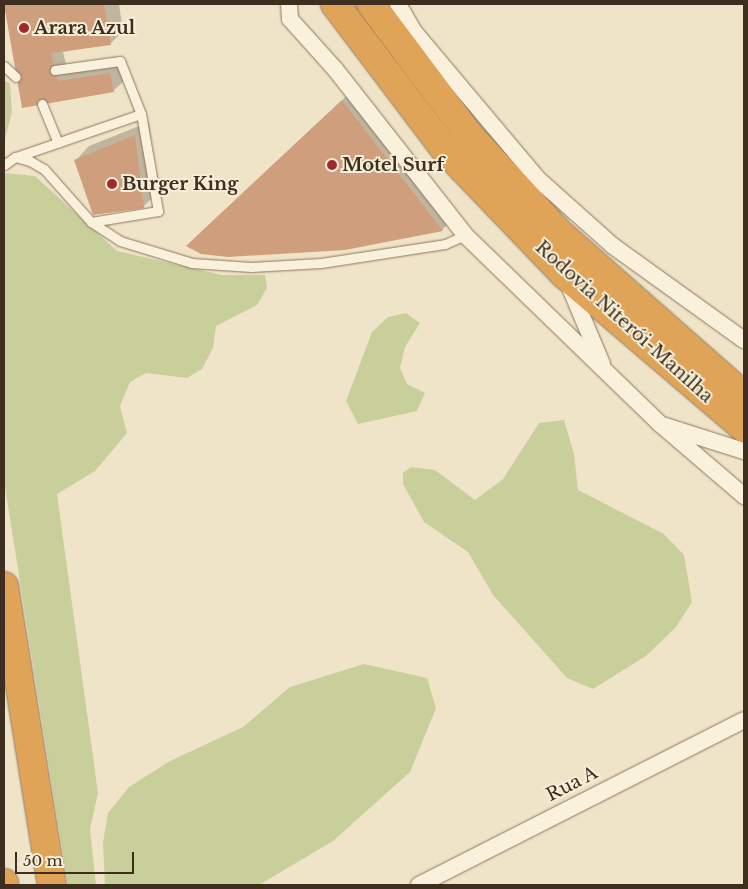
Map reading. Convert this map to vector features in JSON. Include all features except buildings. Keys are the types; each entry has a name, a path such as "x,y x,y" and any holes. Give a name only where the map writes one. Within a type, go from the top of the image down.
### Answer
{"highway":[{"name":"Rodovia Niterói-Manilha","path":"335,4 447,152 564,274 744,428"},
{"name":"Rodovia Niterói-Manilha","path":"371,4 469,135 559,233 603,255 744,396"},
{"path":"4,586 52,885"}],"street":[{"path":"398,4 415,33 603,255 744,340"},
{"path":"289,12 466,235 660,424 744,496"},
{"path":"564,274 605,372"},
{"path":"660,424 744,451"},
{"name":"Rua A","path":"419,885 744,720"}],"lane":[{"path":"279,4 289,12"},
{"path":"55,70 120,61 141,114 158,211 91,222"},
{"path":"4,66 16,77"},
{"path":"42,104 58,142"},
{"path":"4,164 58,142 141,114"},
{"path":"15,158 44,170 91,222 120,241 192,263 251,268 426,247 466,235"}],"green space":[{"path":"4,80 10,84 12,112 4,143"},
{"path":"4,173 35,176 117,251 222,275 265,275 267,288 257,305 216,326 213,348 202,369 187,378 146,373 130,382 120,406 127,433 95,471 57,494 98,793 90,829 96,885 68,885 5,487"},
{"path":"406,313 420,323 405,347 400,368 407,384 425,393 417,411 358,424 346,401 372,332 388,317"},
{"path":"564,420 574,454 578,490 664,534 684,555 692,602 676,627 646,656 593,689 567,678 493,595 468,552 424,522 403,484 403,473 411,467 435,470 475,500 503,479 539,423"},
{"path":"364,664 427,678 436,708 410,772 333,841 259,885 105,885 103,843 108,813 129,787 170,761 243,727 290,687"}],"place":[{"name":"Arara Azul","path":"24,28"},
{"name":"Motel Surf","path":"332,165"},
{"name":"Burger King","path":"112,184"}]}
